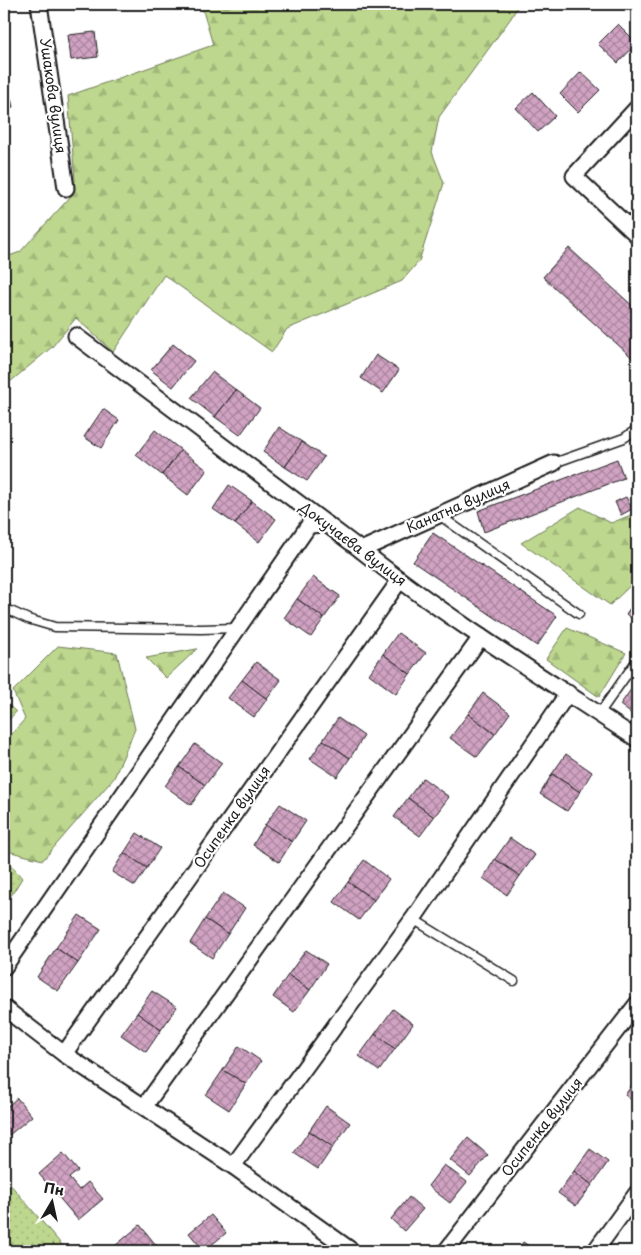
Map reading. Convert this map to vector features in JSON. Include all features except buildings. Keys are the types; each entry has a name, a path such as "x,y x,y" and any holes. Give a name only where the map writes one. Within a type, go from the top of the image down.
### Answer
{"street":[{"name":"Ушакова вулиця","path":"39,4 66,188"},
{"path":"637,108 574,176 637,236"},
{"name":"Докучаєва вулиця","path":"76,336 400,580 481,637 637,740"},
{"name":"Канатна вулиця","path":"361,550 554,463"},
{"path":"4,967 309,525 327,524"},
{"name":"Осипенка вулиця","path":"64,1054 400,580"},
{"path":"144,1107 481,637"},
{"path":"233,1166 413,919 568,694"},
{"name":"Осипенка вулиця","path":"446,1251 637,1004"},
{"path":"4,1008 64,1054 233,1166 352,1251"},
{"path":"595,1251 637,1193"}],"lane":[{"path":"554,463 624,438 637,430"},
{"path":"439,514 579,614"},
{"path":"4,608 28,619 55,627 238,628"},
{"path":"599,714 637,660"},
{"path":"413,919 514,981"}],"green space":[{"path":"201,4 519,4 511,18 439,117 432,152 444,183 419,261 402,281 287,329 272,352 164,275 113,352 76,318 52,347 4,387 4,258 20,252 72,195 75,180 68,96 213,45"},
{"path":"580,507 611,523 636,513 637,508 637,579 610,605 521,543"},
{"path":"567,628 626,653 599,697 546,659"},
{"path":"58,646 117,653 135,729 114,778 43,860 11,852 4,838 4,742 25,719 13,691"},
{"path":"197,649 166,678 146,658"},
{"path":"4,701 16,712 4,725"},
{"path":"4,857 22,878 4,907"},
{"path":"4,1177 67,1251 4,1251"}]}
